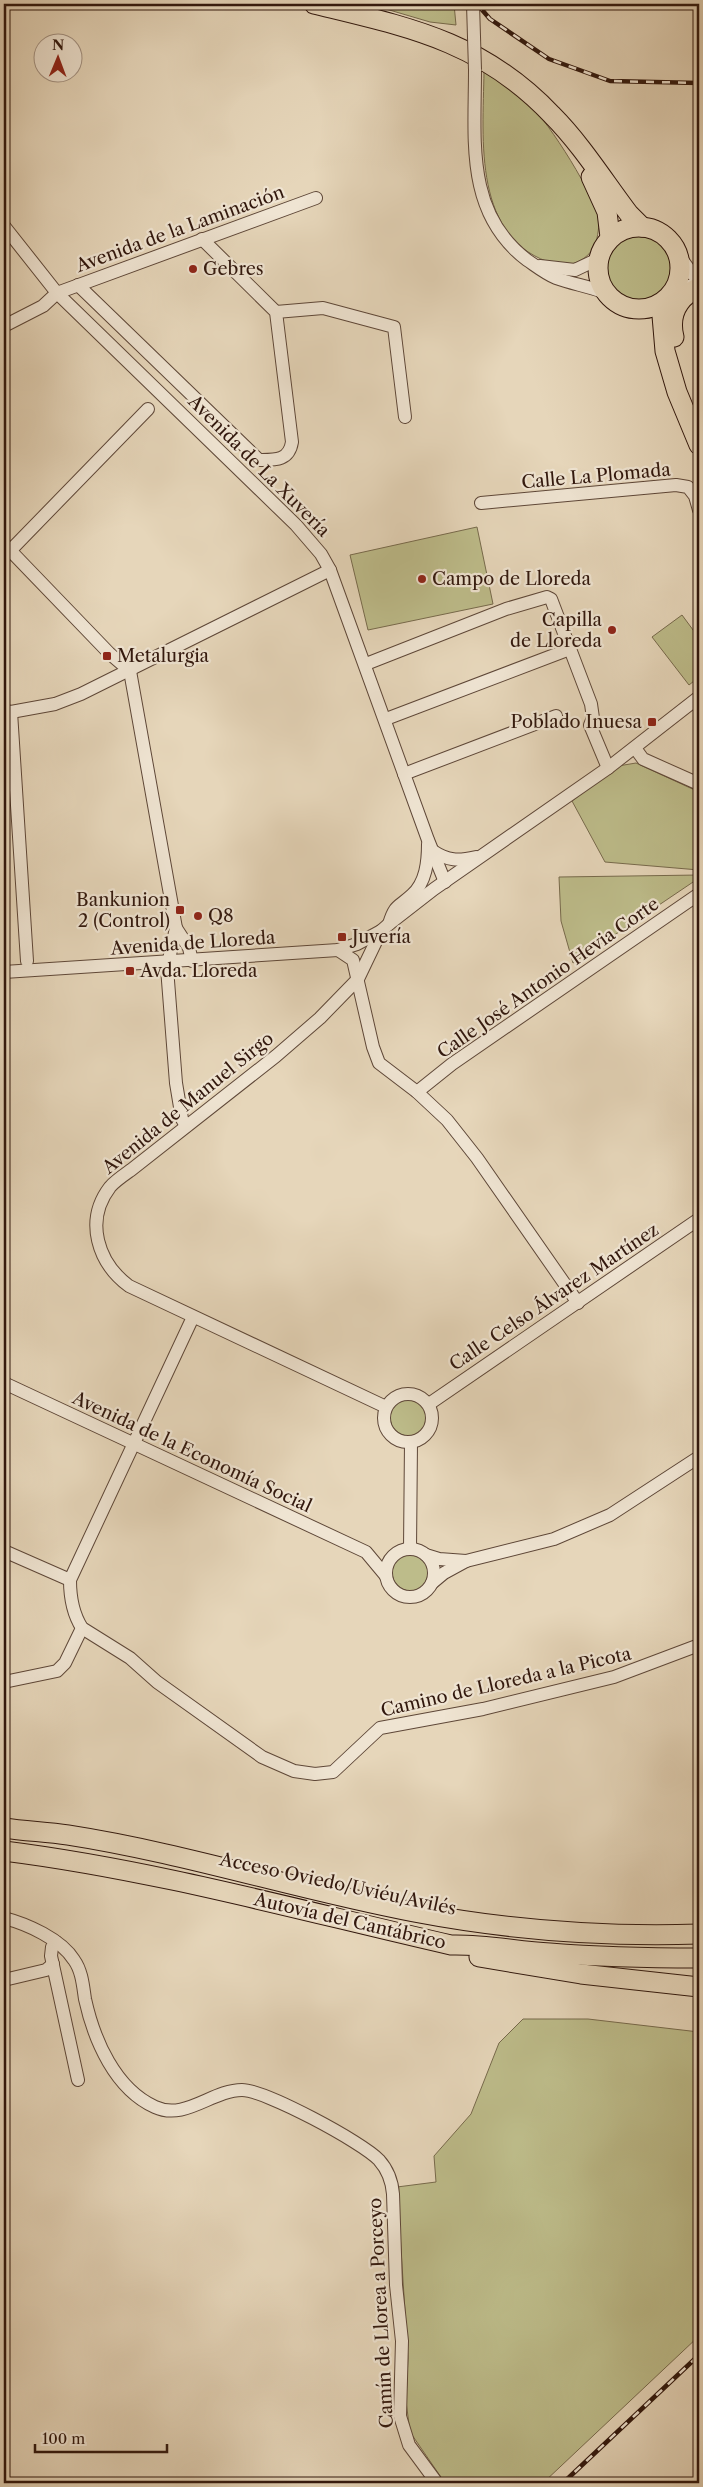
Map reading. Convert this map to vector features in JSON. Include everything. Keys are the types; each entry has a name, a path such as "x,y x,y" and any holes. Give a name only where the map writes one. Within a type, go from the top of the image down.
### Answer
{"highway":[{"path":"314,4 401,25 446,40 472,52 528,92 553,115 629,214 642,227"},
{"path":"577,146 607,212 610,237"},
{"path":"624,308 643,310 662,304 675,289 680,265 678,254 670,241 655,230 642,227 622,230 610,237 602,248 598,259 597,274 604,292 624,308 648,325 665,351"},
{"path":"677,392 681,368 672,329 675,312 677,304 685,294 699,285"},
{"path":"662,304 665,351 677,392 699,445"},
{"name":"Autovía del Cantábrico","path":"4,1828 68,1835 164,1854 384,1906 482,1924 544,1930 643,1935 699,1934"},
{"name":"Acceso Oviedo/Uviéu/Avilés","path":"68,1835 109,1836 172,1848 383,1898 495,1916 596,1923 699,1923"},
{"name":"Autovía del Cantábrico","path":"4,1851 102,1865 158,1876 450,1945 479,1945 548,1953 638,1958 699,1958"},
{"path":"450,1945 476,1956 581,1974 699,1987"}],"street":[{"path":"474,4 476,159 488,213 499,233 512,248 535,265 555,278 604,292"},
{"name":"Avenida de la Laminación","path":"57,292 316,198"},
{"name":"Avenida de La Xuvería","path":"4,226 57,292 302,531 321,554 330,570 366,664 404,774 445,882"},
{"path":"78,285 259,460 285,457 291,451 292,442 276,312 202,239"},
{"path":"678,254 689,270 699,276"},
{"path":"535,265 575,270 598,259"},
{"path":"675,289 699,285"},
{"path":"4,326 43,306 57,292"},
{"path":"276,312 323,308 394,327 405,418"},
{"path":"148,409 6,550 130,672 176,928 189,948 192,961"},
{"name":"Calle La Plomada","path":"482,503 676,485 688,487 695,496 699,510"},
{"path":"27,962 7,712 56,704 130,672 330,570"},
{"path":"366,664 506,609 543,596 550,598 590,704 593,718 590,726 608,768"},
{"path":"386,719 570,649"},
{"name":"Avenida de Manuel Sirgo","path":"386,1407 193,1317 129,1286 118,1278 104,1259 96,1236 99,1212 110,1187 276,1056 320,1018 358,979 385,928 445,882 608,768 699,697"},
{"path":"404,774 556,716"},
{"path":"634,748 643,759 699,784"},
{"path":"430,845 442,857 458,862 483,855"},
{"name":"Avenida de La Xuvería","path":"385,928 393,909 412,895 424,877 430,845"},
{"name":"Calle José Antonio Hevia Corte","path":"417,1092 452,1064 699,894"},
{"path":"176,928 168,962 176,1083 182,1119 186,1126"},
{"name":"Avenida de Lloreda","path":"4,972 338,950 357,944 385,928"},
{"path":"338,950 354,960 373,1047 379,1063 417,1092 447,1120 477,1158 578,1303"},
{"name":"Calle Celso Álvarez Martínez","path":"429,1404 699,1219"},
{"path":"4,1682 57,1671 65,1663 82,1628 77,1620 70,1593 70,1580 193,1317"},
{"name":"Avenida de la Economía Social","path":"4,1383 366,1552 385,1554 406,1550"},
{"path":"410,1393 418,1395 429,1404 433,1420 431,1428 419,1440 411,1442 396,1439 386,1428 384,1422 386,1407 396,1396 410,1393"},
{"path":"411,1442 406,1550 388,1564 386,1576 390,1587 403,1597 420,1596 444,1573 466,1560"},
{"path":"406,1550 439,1560 466,1560 554,1539 584,1527 634,1501 699,1457"},
{"path":"4,1551 70,1580"},
{"name":"Avenida de la Economía Social","path":"366,1552 386,1576"},
{"path":"426,1555 434,1569 432,1584"},
{"name":"Camino de Lloreda a la Picota","path":"82,1628 130,1658 157,1682 262,1757 294,1771 315,1774 333,1772 380,1728 483,1709 614,1677 699,1645"},
{"name":"Camín de Llorea a Porceyo","path":"4,1918 29,1925 56,1942 75,1961 98,2041 107,2060 128,2087 147,2102 161,2110 177,2111 227,2093 250,2090 353,2140 384,2165 392,2183 393,2194 396,2285 402,2341 400,2416 409,2445 437,2483"},
{"path":"56,1942 52,1947 53,1964 78,2080"},
{"path":"4,1980 46,1970 53,1964"}],"shaded area":[{"path":"369,4 454,4 456,25 430,22"},
{"path":"484,72 514,91 538,114 570,160 590,195 599,221 598,235 591,252 578,262 566,265 555,264 528,252 509,234 496,211 488,185 484,156"},
{"path":"638,234 651,237 663,244 670,256 673,269 670,282 663,294 651,301 638,304 625,301 613,294 606,282 603,269 606,256 613,244 625,237"},
{"name":"Campo de Lloreda","path":"477,527 493,604 368,630 350,555"},
{"path":"682,615 699,638 699,677 689,685 652,637"},
{"path":"636,763 699,792 699,870 605,862 572,801 618,766"},
{"path":"699,875 699,878 573,963 561,921 559,877"},
{"path":"409,1398 423,1403 428,1417 423,1431 409,1436 395,1431 390,1417 395,1403"},
{"path":"411,1553 424,1559 430,1572 424,1585 411,1591 398,1585 392,1572 398,1559"},
{"path":"523,2019 588,2019 699,2032 699,2336 543,2483 445,2483 410,2432 406,2401 408,2358 397,2187 436,2182 434,2156 471,2114 499,2043"}],"railway":[{"path":"477,4 490,19 549,59 610,81 699,83"},
{"path":"563,2483 699,2355"}],"place":[{"name":"Gebres","path":"193,269"},
{"name":"Campo de Lloreda","path":"422,579"},
{"name":"Capilla de Lloreda","path":"612,630"},
{"name":"Metalurgia","path":"107,656"},
{"name":"Poblado Inuesa","path":"652,722"},
{"name":"Bankunion 2 (Control)","path":"180,910"},
{"name":"Q8","path":"198,916"},
{"name":"Juvería","path":"342,937"},
{"name":"Avda. Lloreda","path":"130,971"}]}
